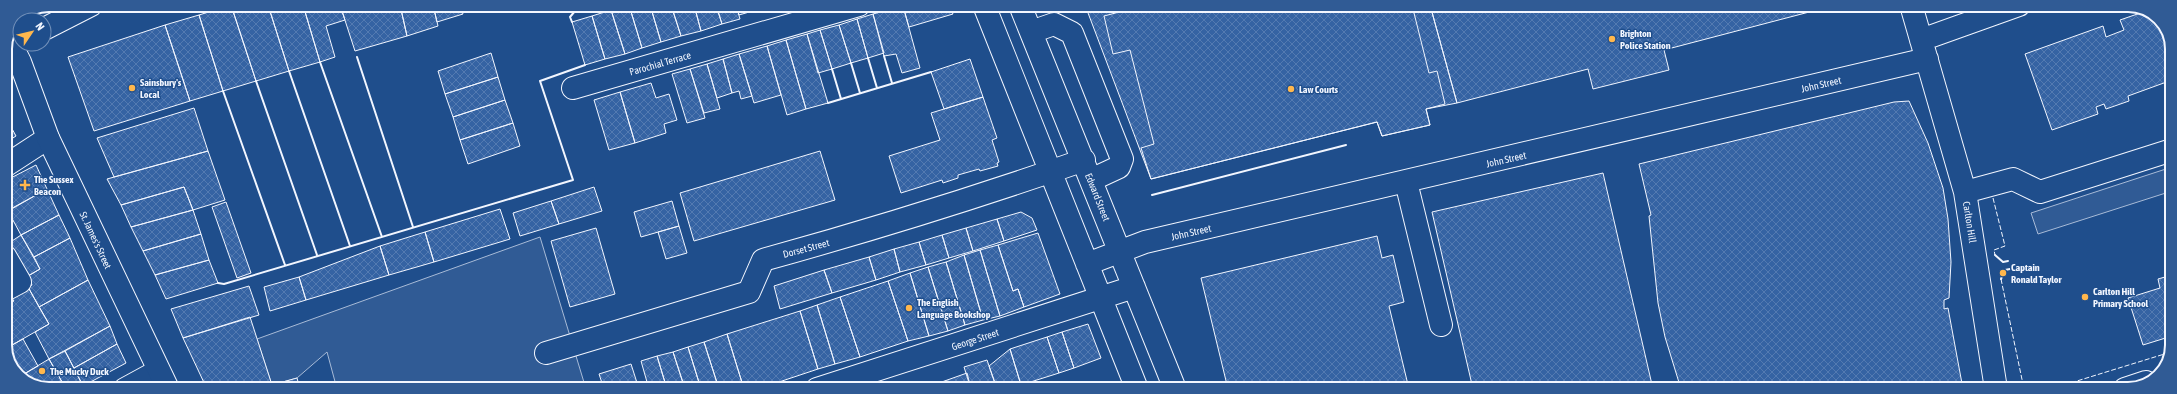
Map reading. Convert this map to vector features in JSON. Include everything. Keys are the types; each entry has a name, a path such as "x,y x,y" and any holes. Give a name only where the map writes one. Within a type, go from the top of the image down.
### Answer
{"main road":[{"path":"52,25 77,12"},
{"name":"Parochial Terrace","path":"573,88 835,12"},
{"path":"987,12 1135,382"},
{"name":"Edward Street","path":"1023,12 1084,160 1172,382"},
{"name":"Carlton Hill","path":"1913,12 1965,192 1995,382"},
{"name":"John Street","path":"1087,264 1145,242 1406,182 1924,49 2004,12"},
{"path":"1031,32 1054,24 1072,32 1122,160 1119,167 1091,180"},
{"name":"St. James's Street","path":"12,47 27,81 48,138 163,380"},
{"path":"12,161 48,138"},
{"path":"1965,192 2013,179 2040,192 2165,152"},
{"name":"Dorset Street","path":"546,353 749,292 763,260 877,229 1084,160"},
{"path":"1406,182 1441,325"},
{"path":"12,268 20,282 12,286"},
{"name":"George Street","path":"839,382 1101,299 1134,287"}],"shaded area":[{"path":"2165,169 2165,193 2038,234 2031,213"},
{"path":"540,237 584,382 335,382 327,352 297,378 283,382 271,382 257,339"}],"building":[{"path":"209,12 233,12 256,81 223,91 199,15"},
{"path":"233,12 270,12 289,71 256,81"},
{"path":"270,12 305,12 320,62 289,71"},
{"path":"305,12 342,12 345,20 326,26 335,57 320,62"},
{"path":"342,12 402,12 407,36 355,51"},
{"path":"402,12 435,12 438,26 407,36"},
{"path":"435,12 462,12 463,14 437,22"},
{"path":"605,12 612,12 625,54 605,59 592,16"},
{"path":"612,12 631,12 642,48 625,54"},
{"path":"631,12 652,12 661,42 642,48"},
{"path":"652,12 673,12 681,36 661,42"},
{"path":"673,12 696,12 701,31 681,36"},
{"path":"696,12 718,12 722,24 701,31"},
{"path":"718,12 738,12 740,19 722,24"},
{"path":"738,12 749,12 739,15"},
{"path":"880,12 905,12 920,68 902,73 896,54 884,56 873,14"},
{"path":"905,12 952,12 953,14 909,27"},
{"name":"Law Courts","path":"1088,12 1432,12 1457,103 1426,109 1430,125 1382,136 1377,122 1151,179"},
{"name":"Law Courts","path":"1119,12 1414,12 1429,73 1437,71 1445,104 1426,109 1430,125 1382,136 1377,122 1151,179 1141,148 1154,144 1130,50 1113,54 1104,16"},
{"path":"1432,12 1809,12 1664,50 1669,70 1593,89 1588,69 1457,103"},
{"path":"873,14 884,53 868,58 857,19"},
{"path":"2139,14 2151,20 2159,28 2164,39 2165,47 2165,83 2128,96 2129,101 2106,109 2104,104 2096,107 2098,114 2052,130 2025,54 2103,26 2106,37 2124,30 2120,20"},
{"path":"199,15 223,91 190,101 165,25"},
{"path":"592,16 605,59 585,65 572,22"},
{"path":"857,19 868,58 851,63 839,25"},
{"name":"Sainsbury's Local","path":"165,25 190,101 94,131 68,57"},
{"path":"839,25 851,63 832,69 820,30"},
{"path":"820,30 832,69 818,73 807,34"},
{"path":"807,34 828,103 806,109 786,40"},
{"path":"786,40 806,109 787,115 767,46"},
{"path":"767,46 781,95 754,103 739,54"},
{"path":"491,53 498,77 445,94 438,71"},
{"path":"739,54 752,96 741,99 739,91 732,93 723,59"},
{"path":"723,59 732,93 717,98 707,64"},
{"path":"970,59 983,97 944,109 931,72"},
{"path":"707,64 720,109 704,113 690,69"},
{"path":"690,69 705,118 687,123 672,74"},
{"path":"498,77 505,100 453,117 445,94"},
{"path":"651,83 656,98 669,94 677,120 664,124 666,133 635,143 620,92"},
{"path":"620,92 635,143 609,150 594,100"},
{"path":"983,97 997,138 992,140 999,162 997,163 998,166 980,171 979,169 958,175 958,178 943,183 942,180 901,193 889,156 940,140 931,113"},
{"path":"505,100 513,123 460,140 453,117"},
{"path":"1909,101 1928,143 1943,188 1948,219 1951,262 1949,298 1944,300 1944,309 1948,308 1962,382 1679,382 1665,337 1658,303 1649,216 1651,215 1639,164 1894,102"},
{"path":"194,108 208,151 114,177 97,138"},
{"path":"513,123 520,146 468,164 460,140"},
{"path":"12,129 16,136 12,139"},
{"path":"208,151 225,200 193,210 184,187 121,205 107,179"},
{"path":"820,151 835,200 694,241 680,193"},
{"name":"The Sussex Beacon","path":"36,165 47,189 12,208 12,177"},
{"path":"1603,173 1651,382 1471,382 1432,212"},
{"path":"184,187 193,210 131,227 121,205"},
{"path":"594,187 602,211 559,224 551,201"},
{"path":"47,189 59,215 21,235 12,218 12,209"},
{"path":"551,201 559,224 520,236 513,213"},
{"path":"672,201 679,226 641,237 634,212"},
{"path":"226,202 251,273 237,278 212,207"},
{"path":"500,209 510,239 434,262 425,232"},
{"path":"193,210 201,234 143,251 131,227"},
{"path":"1021,212 1032,218 1037,230 1004,241 997,219"},
{"path":"59,215 70,238 34,257 21,235"},
{"path":"997,219 1004,241 973,251 966,228"},
{"path":"679,226 687,253 666,259 658,232"},
{"path":"596,228 615,294 570,307 551,241"},
{"path":"966,228 973,251 949,258 942,235"},
{"path":"425,232 434,262 389,275 380,246"},
{"path":"1038,233 1060,294 1024,307 1018,289 1013,291 998,245"},
{"path":"201,234 209,260 155,275 143,251"},
{"path":"21,235 40,269 28,276 12,248 12,241"},
{"path":"942,235 949,258 926,265 919,242"},
{"path":"1377,236 1382,258 1393,255 1404,302 1389,306 1407,382 1226,382 1201,278"},
{"path":"70,238 88,280 39,307 28,287 32,285 28,276 40,269 34,257"},
{"path":"919,242 926,265 900,272 894,249"},
{"path":"998,245 1013,291 1018,289 1024,307 1000,316 980,250"},
{"path":"380,246 389,275 306,300 299,277"},
{"path":"894,249 900,272 876,280 869,257"},
{"path":"980,250 1000,316 983,320 964,255"},
{"path":"964,255 983,320 965,325 946,262"},
{"path":"869,257 876,280 832,293 824,270"},
{"path":"209,260 218,283 166,299 155,275"},
{"path":"946,262 965,325 948,331 928,267"},
{"path":"928,267 948,331 929,336 910,273"},
{"path":"824,270 832,293 780,309 774,286"},
{"name":"The English Language Bookshop","path":"910,273 929,336 908,341 888,281"},
{"path":"299,277 306,300 270,311 264,287"},
{"path":"2165,277 2165,338 2143,345 2128,298 2160,288 2158,279"},
{"path":"88,280 110,326 49,359 35,332 49,324 39,307"},
{"path":"888,281 908,341 860,357 840,297"},
{"path":"249,286 259,315 183,338 171,309"},
{"path":"28,287 49,324 12,345 12,302 14,301 12,296"},
{"path":"840,297 860,357 835,364 817,305"},
{"path":"817,305 835,364 818,369 800,311"},
{"path":"800,311 818,369 779,382 742,382 727,334"},
{"path":"250,317 271,382 204,382 183,338"},
{"path":"1088,324 1101,358 1074,368 1062,332"},
{"path":"110,326 117,344 74,368 65,351"},
{"path":"1062,332 1074,368 1059,373 1047,337"},
{"path":"727,334 742,382 717,382 704,342"},
{"path":"1047,337 1059,373 1030,382 1020,382 1010,349"},
{"path":"23,339 38,366 25,373 20,368 13,355 12,345"},
{"path":"704,342 717,382 699,382 688,347"},
{"path":"117,344 126,363 90,382 81,382 74,368"},
{"path":"688,347 699,382 683,382 673,352"},
{"path":"1010,349 1020,382 995,382 989,366"},
{"path":"65,351 81,382 62,382 49,359"},
{"path":"673,352 683,382 665,382 657,356"},
{"path":"657,356 665,382 647,382 641,361"},
{"name":"The Mucky Duck","path":"49,359 62,382 44,382 25,373"},
{"path":"987,360 995,382 969,382 964,367"},
{"path":"631,364 637,382 602,382 599,374"},
{"path":"967,373 969,382 942,382"},
{"path":"297,378 298,382 283,382"}],"fence":[{"path":"1993,198 2005,246 1994,250 1995,255"},
{"path":"2001,279 2023,382"},
{"path":"2074,382 2164,354"}],"wall":[{"path":"572,22 570,17 574,12"},
{"path":"884,56 892,83"},
{"path":"357,57 413,227"},
{"path":"868,58 877,88"},
{"path":"320,62 382,237"},
{"path":"851,63 860,93"},
{"path":"218,283 224,284 573,180 540,81 585,65"},
{"path":"832,69 841,99"},
{"path":"289,71 350,246"},
{"path":"828,103 931,72"},
{"path":"256,81 317,255"},
{"path":"223,91 285,265"},
{"path":"1152,195 1346,145"},
{"path":"1995,255 2003,262 2008,261"},
{"path":"2001,279 2005,270 2010,269"}],"place":[{"name":"Brighton Police Station","path":"1612,39"},
{"name":"Sainsbury's Local","path":"132,88"},
{"name":"Law Courts","path":"1291,89"},
{"name":"The Sussex Beacon","path":"25,185"},
{"name":"Captain Ronald Taylor","path":"2003,273"},
{"name":"Carlton Hill Primary School","path":"2085,297"},
{"name":"The English Language Bookshop","path":"909,308"},
{"name":"The Mucky Duck","path":"42,371"}]}
